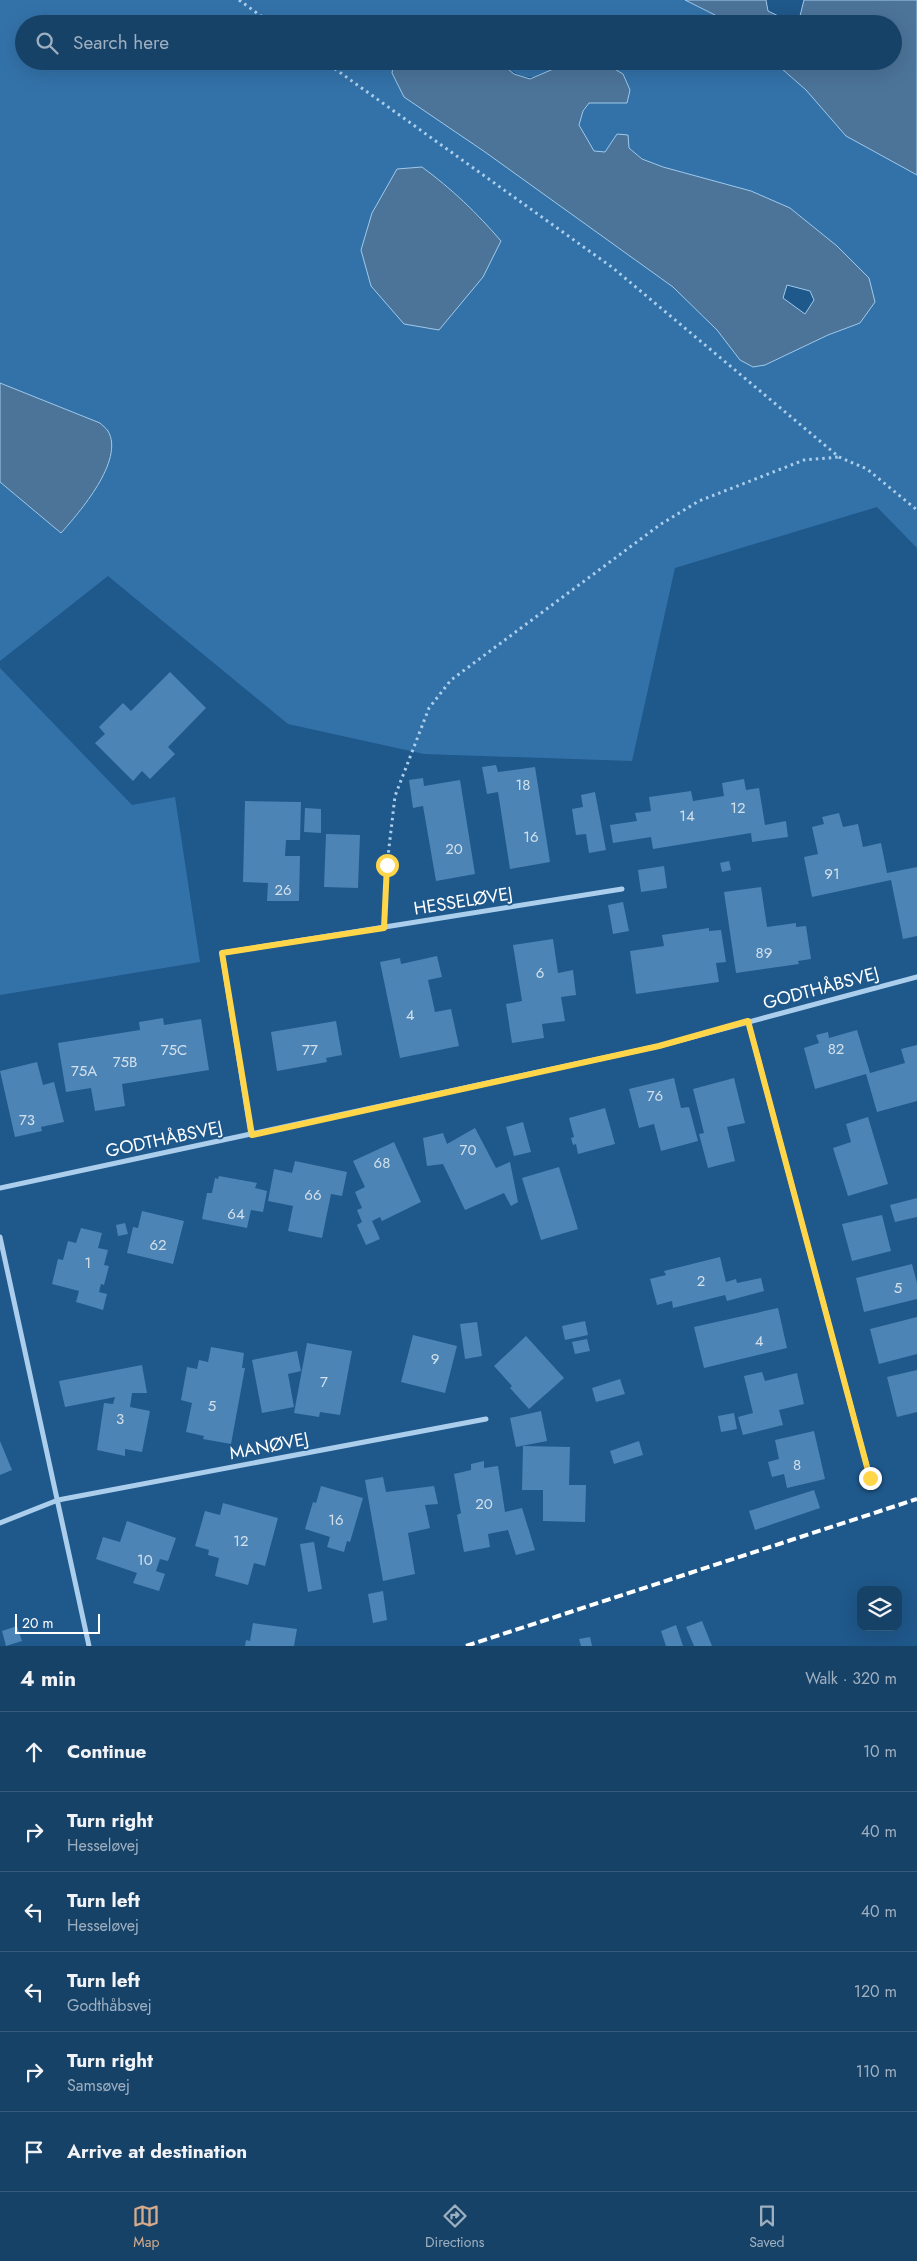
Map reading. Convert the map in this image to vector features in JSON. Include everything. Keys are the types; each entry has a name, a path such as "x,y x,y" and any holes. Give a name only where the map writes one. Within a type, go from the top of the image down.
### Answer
{"street":[{"name":"HESSELØVEJ","path":"252,1135 222,953 622,889"},
{"name":"GODTHÅBSVEJ","path":"0,1188 659,1046 917,977"},
{"path":"748,1021 870,1478"},
{"path":"0,1237 89,1646"},
{"name":"MANØVEJ","path":"0,1523 58,1500 486,1419"}],"path":[{"path":"239,0 260,15"},
{"path":"337,70 613,268 839,456 867,469 917,510"},
{"path":"384,928 387,865 395,796 429,708 451,680 661,524 699,501 804,460 839,456"}],"shaded area":[{"path":"0,0 685,0 715,15 15,15 15,70 392,70 392,73 404,97 485,152 673,287 717,330 740,360 765,365 828,335 860,323 869,278 837,246 790,208 751,191 663,167 642,159 617,134 605,152 594,151 579,125 583,111 589,103 627,103 623,74 616,70 783,70 806,90 846,136 917,175 917,548 877,507 675,568 632,761 424,754 288,724 108,576 0,661 0,482 61,533 100,423 0,383","holes":["422,167 448,187 480,217 456,308 439,330"]},
{"path":"685,0 766,0 768,11 776,15 715,15"},
{"path":"804,0 917,0 917,175 846,136 806,90 783,70 902,70 902,15 800,15"},
{"path":"392,70 509,70 514,74 530,79 551,70 616,70 623,74 630,90 627,103 589,103 583,111 579,125 594,151 605,152 617,134 628,135 629,148 642,159 663,167 751,191 790,208 837,246 869,278 875,302 860,323 828,335 765,365 753,367 740,360 717,330 673,287 485,152 404,97 392,73","holes":["787,285 810,291 814,300 805,314 783,298"]},
{"path":"511,70 553,70 534,77"},
{"path":"422,167 464,202 501,241 483,277 439,330 404,324 371,286 361,250 372,213 397,169"},
{"path":"0,383 100,423 108,431 112,443 105,471 88,500 61,533 0,482"},
{"path":"0,668 132,805 175,797 200,962 0,995"}],"building":[{"path":"170,672 206,708 168,747 175,754 150,779 142,771 133,781 95,743 105,734 99,727 123,703 131,711"},
{"path":"496,765 498,772 535,767 550,862 510,869 498,792 487,794 482,767"},
{"path":"423,778 424,786 460,780 475,874 436,881 423,806 413,808 409,780"},
{"path":"744,779 746,790 759,788 765,825 786,821 788,837 752,842 751,833 653,849 651,837 613,843 610,825 637,821 635,813 651,811 649,797 691,791 693,801 724,796 722,783"},
{"path":"595,792 606,850 589,853 586,834 576,835 572,809 583,807 581,795"},
{"path":"245,801 301,802 300,840 286,840 285,856 300,856 299,901 267,901 268,883 243,882"},
{"path":"305,808 321,809 321,833 304,832"},
{"path":"839,813 843,827 858,824 863,847 881,843 887,873 917,867 917,936 903,939 891,880 812,897 804,857 818,854 812,827 824,824 822,817"},
{"path":"326,834 360,835 358,888 324,887"},
{"path":"729,861 731,870 722,872 720,863"},
{"path":"664,866 667,888 641,892 638,870"},
{"path":"761,887 767,927 796,923 796,927 806,926 811,959 798,961 799,964 736,973 724,892"},
{"path":"623,902 629,931 613,934 608,905"},
{"path":"709,928 709,931 721,930 726,962 716,963 719,982 636,994 630,951 664,946 662,935"},
{"path":"553,939 558,973 573,970 576,995 561,997 565,1021 542,1024 544,1038 512,1043 506,1004 522,1001 513,945"},
{"path":"437,956 442,977 428,980 435,1012 451,1009 459,1046 400,1058 380,962 400,958 401,964"},
{"path":"163,1018 164,1025 201,1019 209,1070 122,1084 125,1106 95,1111 91,1088 66,1092 58,1043 140,1030 139,1022"},
{"path":"336,1021 342,1055 326,1058 327,1062 277,1071 271,1032"},
{"path":"857,1030 870,1073 905,1063 901,1049 917,1045 917,1101 877,1112 866,1074 815,1089 804,1048 819,1043 816,1035 828,1032 829,1038"},
{"path":"37,1062 43,1085 54,1082 64,1122 41,1127 42,1131 15,1137 0,1071"},
{"path":"674,1078 681,1108 689,1107 698,1141 661,1151 654,1124 639,1128 629,1089"},
{"path":"734,1078 745,1123 727,1127 735,1161 708,1168 699,1134 704,1133 693,1089"},
{"path":"605,1108 615,1144 578,1154 576,1144 573,1145 571,1138 574,1137 569,1118"},
{"path":"868,1117 888,1184 848,1196 833,1148 851,1142 846,1124"},
{"path":"523,1122 531,1152 514,1156 506,1127"},
{"path":"475,1128 496,1168 510,1162 518,1202 511,1206 504,1193 465,1210 443,1164 427,1166 423,1138 443,1133 447,1144"},
{"path":"394,1142 421,1202 382,1221 380,1217 372,1221 380,1239 366,1245 357,1225 362,1222 357,1210 362,1208 355,1192 365,1187 353,1161"},
{"path":"295,1161 347,1172 342,1196 331,1194 322,1238 288,1231 293,1206 268,1201 274,1169 292,1173"},
{"path":"559,1167 578,1229 541,1240 522,1178"},
{"path":"219,1176 257,1183 255,1188 267,1191 263,1212 251,1210 247,1228 202,1219 207,1193 212,1193 215,1178 218,1179"},
{"path":"917,1198 917,1217 895,1222 890,1205"},
{"path":"142,1211 184,1221 173,1264 127,1253 133,1227 138,1228"},
{"path":"882,1215 891,1251 852,1261 842,1224"},
{"path":"125,1223 128,1234 118,1236 116,1225"},
{"path":"81,1228 102,1233 98,1248 108,1250 104,1265 109,1266 104,1285 101,1284 99,1292 107,1294 103,1310 76,1302 79,1291 52,1284 58,1259 63,1260 68,1241 76,1243"},
{"path":"720,1257 726,1282 736,1279 737,1283 761,1278 764,1291 727,1301 725,1295 673,1308 672,1301 657,1305 650,1279 666,1275 664,1271"},
{"path":"912,1264 917,1283 917,1299 864,1312 856,1278"},
{"path":"778,1308 787,1348 704,1368 694,1327"},
{"path":"917,1317 917,1354 879,1364 870,1329"},
{"path":"585,1321 588,1335 565,1340 562,1326"},
{"path":"477,1322 482,1356 465,1359 460,1324"},
{"path":"413,1335 457,1346 445,1393 401,1382"},
{"path":"526,1336 564,1378 529,1409 494,1366"},
{"path":"587,1339 590,1351 575,1354 572,1342"},
{"path":"307,1343 352,1351 340,1415 320,1412 319,1417 294,1413"},
{"path":"211,1347 244,1353 242,1368 245,1368 231,1444 203,1439 204,1436 186,1432 192,1403 181,1400 187,1367 197,1369 199,1360 208,1362"},
{"path":"297,1351 301,1371 288,1374 294,1407 262,1413 252,1360"},
{"path":"142,1365 147,1393 132,1393 130,1407 150,1411 142,1452 125,1449 125,1456 97,1450 104,1403 113,1404 115,1397 65,1407 59,1381"},
{"path":"917,1370 917,1412 897,1417 887,1377"},
{"path":"762,1372 765,1381 797,1373 804,1404 779,1410 783,1425 743,1435 738,1417 753,1413 744,1376"},
{"path":"620,1379 625,1394 596,1402 592,1388"},
{"path":"541,1411 547,1441 516,1447 510,1418"},
{"path":"734,1413 737,1429 721,1432 718,1416"},
{"path":"814,1431 825,1479 787,1488 784,1474 772,1477 768,1462 779,1459 775,1440"},
{"path":"0,1441 12,1470 0,1475"},
{"path":"639,1441 643,1455 614,1464 610,1451"},
{"path":"523,1446 570,1447 569,1485 586,1485 585,1522 543,1521 543,1490 522,1490"},
{"path":"484,1461 484,1468 498,1466 505,1512 522,1508 535,1550 516,1555 508,1530 488,1534 490,1547 464,1552 457,1515 461,1513 454,1474 471,1470 471,1464"},
{"path":"383,1477 386,1492 434,1486 438,1504 425,1505 430,1528 408,1533 415,1574 383,1581 365,1480"},
{"path":"321,1486 363,1498 350,1542 347,1541 344,1552 327,1547 330,1537 305,1529 313,1502 316,1503"},
{"path":"814,1490 820,1508 755,1530 749,1511"},
{"path":"223,1503 278,1518 265,1566 254,1563 248,1585 215,1576 219,1558 208,1555 209,1550 195,1546 205,1511 220,1515"},
{"path":"127,1521 176,1538 168,1561 160,1559 156,1571 165,1574 159,1591 133,1583 137,1573 96,1559 103,1537 120,1542"},
{"path":"314,1542 322,1589 308,1592 300,1544"},
{"path":"383,1591 387,1620 373,1623 368,1594"},
{"path":"702,1621 712,1646 694,1646 686,1627"},
{"path":"253,1623 297,1629 294,1646 245,1646 246,1640 250,1641"},
{"path":"676,1625 683,1646 666,1646 661,1631"},
{"path":"17,1626 22,1641 6,1646 2,1631"},
{"path":"590,1637 592,1646 581,1646 579,1639"}],"railway":[{"path":"466,1646 917,1499"}],"route":[{"path":"387,865 384,928 222,953 252,1135 659,1046 748,1021 870,1478"}]}
